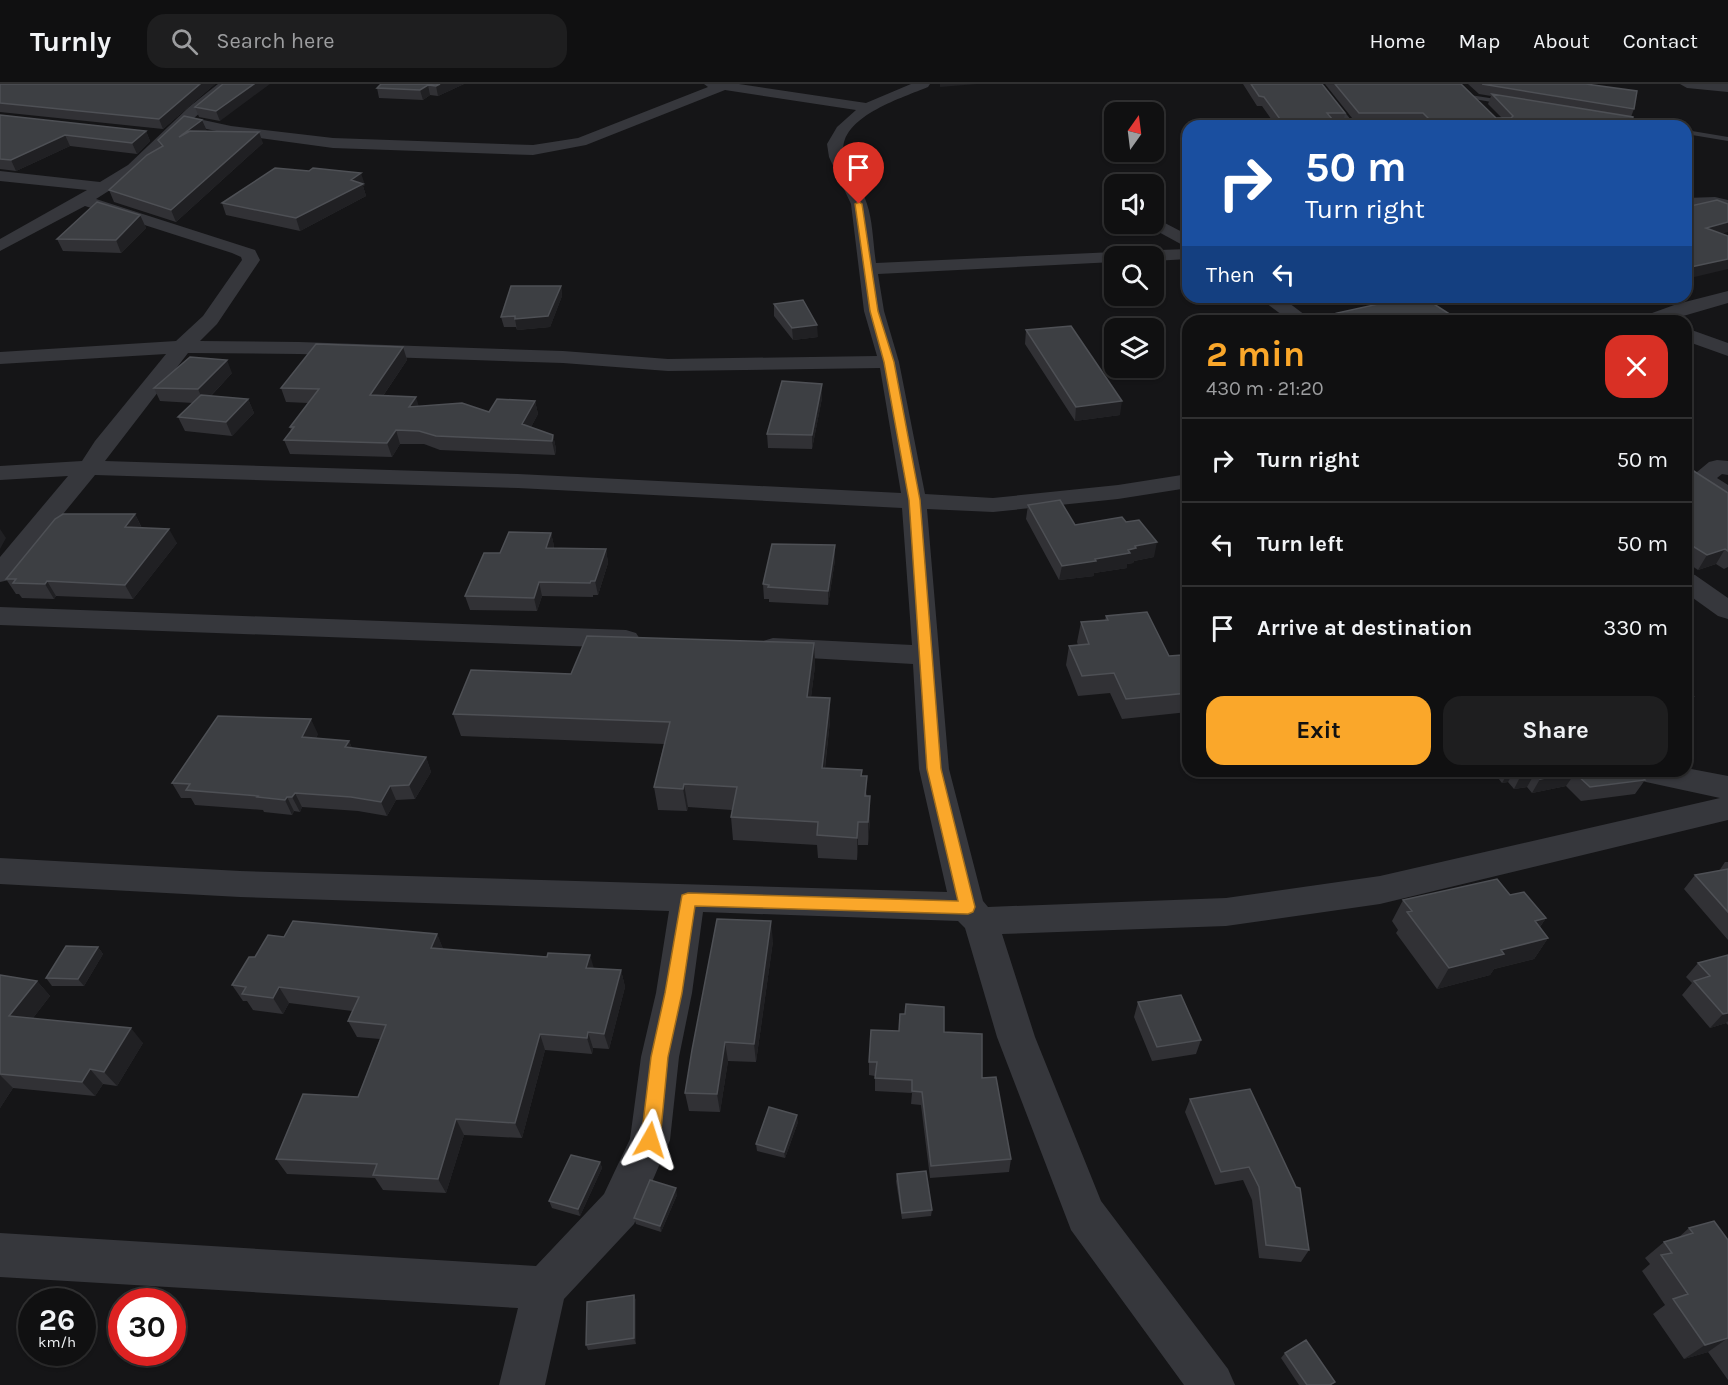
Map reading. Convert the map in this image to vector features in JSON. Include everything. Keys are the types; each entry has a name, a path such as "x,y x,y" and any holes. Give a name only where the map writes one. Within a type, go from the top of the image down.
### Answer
{"street":[{"path":"0,246 83,200 134,168 183,120 228,84"},
{"path":"923,84 867,107 842,130 835,144 837,157 859,204 874,311 889,362 914,500 934,769 974,914 994,960 1016,1037 1086,1215 1212,1385"},
{"path":"1458,84 1485,111"},
{"path":"1687,84 1722,88 1728,98"},
{"path":"183,120 240,131 333,143 533,150 581,142 718,85 867,107"},
{"path":"143,134 167,136"},
{"path":"0,176 101,187"},
{"path":"0,574 89,468 103,446 182,347 210,320 251,260 249,254 170,226 83,200"},
{"path":"1692,203 1715,202 1728,205"},
{"path":"10,222 40,224"},
{"path":"1164,227 1182,239"},
{"path":"1164,255 1182,254"},
{"path":"868,269 1104,257"},
{"path":"1665,315 1728,297"},
{"path":"1277,303 1294,315"},
{"path":"1692,336 1728,350"},
{"path":"0,358 182,347 299,348 538,356 668,365 889,362"},
{"path":"1728,468 1717,467 1704,477 1714,487 1728,495"},
{"path":"0,473 89,468 518,481 993,505 1118,492 1182,482"},
{"path":"1692,585 1728,610"},
{"path":"0,616 70,616 656,641"},
{"path":"750,646 927,655"},
{"path":"1675,777 1728,788"},
{"path":"0,871 240,884 688,899 974,914 1226,912 1380,890 1728,808"},
{"path":"522,1385 545,1288 619,1209 650,1140 660,1057 674,993 688,899"},
{"path":"0,1255 545,1288"}],"lane":[{"path":"1318,84 1347,120"},
{"path":"1470,97 1515,104"},
{"path":"1604,119 1610,120"},
{"path":"1692,133 1728,139"}],"building":[{"path":"0,84 200,84 159,119 0,103"},
{"path":"223,84 254,84 216,111 195,107"},
{"path":"381,84 440,84 428,85 420,90 377,88"},
{"path":"1251,84 1322,84 1345,113 1327,113 1333,120 1281,120 1264,97 1259,96"},
{"path":"1335,84 1461,84 1496,118 1513,116 1492,94 1633,117 1633,120 1430,120 1423,113 1359,113"},
{"path":"1482,84 1586,84 1637,91 1634,109"},
{"path":"0,115 146,131 132,143 65,135 11,160 0,159"},
{"path":"184,116 202,120 179,137 190,131 259,132 171,210 109,190 147,155 163,146 158,140"},
{"path":"275,168 309,171 313,168 361,173 351,180 363,184 296,218 222,203"},
{"path":"1717,200 1728,204 1728,222 1706,228 1728,236 1728,259 1692,267 1692,206"},
{"path":"97,202 140,215 116,240 57,239"},
{"path":"511,286 561,286 548,316 515,319 515,316 501,317"},
{"path":"803,300 817,325 792,328 774,304"},
{"path":"1383,303 1432,303 1451,315 1340,315 1337,313"},
{"path":"1071,326 1104,375 1104,378 1106,378 1122,401 1076,407 1026,330"},
{"path":"316,344 403,347 370,395 416,397 409,407 462,403 489,412 497,399 535,401 522,424 553,435 552,441 436,436 419,431 396,430 387,443 284,440 294,427 290,427 319,389 281,388"},
{"path":"190,357 227,360 198,389 154,388"},
{"path":"782,381 822,384 812,435 767,434"},
{"path":"201,395 248,399 226,422 178,417"},
{"path":"1692,470 1728,493 1728,551 1725,549 1707,555 1692,546"},
{"path":"1060,500 1075,525 1122,517 1126,522 1139,520 1157,542 1135,546 1136,548 1128,550 1130,553 1062,566 1028,505"},
{"path":"63,514 135,514 125,527 169,529 125,585 47,581 45,584 13,583 16,579 6,579 55,519"},
{"path":"509,532 551,533 546,548 606,549 595,581 590,583 539,582 534,598 465,596 484,553 500,553"},
{"path":"772,544 835,545 828,591 768,587 769,585 763,584"},
{"path":"1147,612 1169,656 1182,655 1182,694 1126,699 1114,673 1082,676 1069,646 1089,644 1081,622 1108,620 1106,616"},
{"path":"587,636 814,643 807,697 830,698 822,768 862,770 861,776 867,776 865,796 870,796 868,822 858,822 857,838 817,835 818,822 731,817 737,787 684,784 683,789 654,787 670,722 453,714 471,670 571,674"},
{"path":"218,716 311,719 302,737 349,741 345,747 426,757 409,785 390,786 381,802 351,797 295,793 285,800 186,790 190,784 172,783"},
{"path":"1579,777 1642,777 1645,780 1590,787"},
{"path":"1728,869 1728,912 1695,875"},
{"path":"1497,879 1510,895 1524,892 1546,918 1535,921 1548,938 1501,950 1504,954 1449,968 1407,912 1412,911 1403,900"},
{"path":"717,919 771,921 754,1044 725,1042 717,1094 685,1093 692,1050"},
{"path":"293,921 437,934 431,948 547,957 548,953 590,955 586,968 621,970 604,1034 588,1032 587,1038 540,1034 515,1123 456,1119 438,1179 373,1175 377,1164 276,1159 303,1094 358,1097 386,1025 348,1021 359,997 279,987 273,998 242,994 246,987 232,985 249,957 255,957 268,935 284,937"},
{"path":"66,946 98,947 78,979 46,978"},
{"path":"1728,955 1728,1013 1723,1014 1694,981 1710,976 1698,963"},
{"path":"0,975 37,981 9,1016 131,1028 104,1072 90,1069 82,1082 0,1074"},
{"path":"1181,995 1201,1040 1157,1047 1138,1002"},
{"path":"906,1004 944,1007 944,1032 982,1034 982,1078 996,1077 1011,1159 931,1166 922,1092 912,1091 912,1080 875,1078 877,1062 869,1062 871,1030 899,1031 900,1014 905,1014"},
{"path":"1250,1089 1296,1187 1300,1188 1309,1250 1266,1245 1259,1187 1249,1167 1221,1172 1190,1099"},
{"path":"769,1107 797,1115 784,1152 756,1144"},
{"path":"571,1155 600,1162 578,1209 549,1201"},
{"path":"926,1171 932,1210 902,1213 897,1174"},
{"path":"650,1180 676,1188 660,1226 634,1218"},
{"path":"1714,1221 1728,1240 1728,1338 1705,1345 1673,1299 1688,1294 1661,1255 1672,1253 1664,1242 1693,1233 1689,1228"},
{"path":"634,1295 634,1338 586,1345 587,1302"},
{"path":"1306,1340 1335,1382 1330,1385 1307,1385 1285,1353"}],"route":[{"path":"650,1140 660,1057 674,993 688,899 968,907 934,769 914,500 889,362 874,311 859,204"}]}
